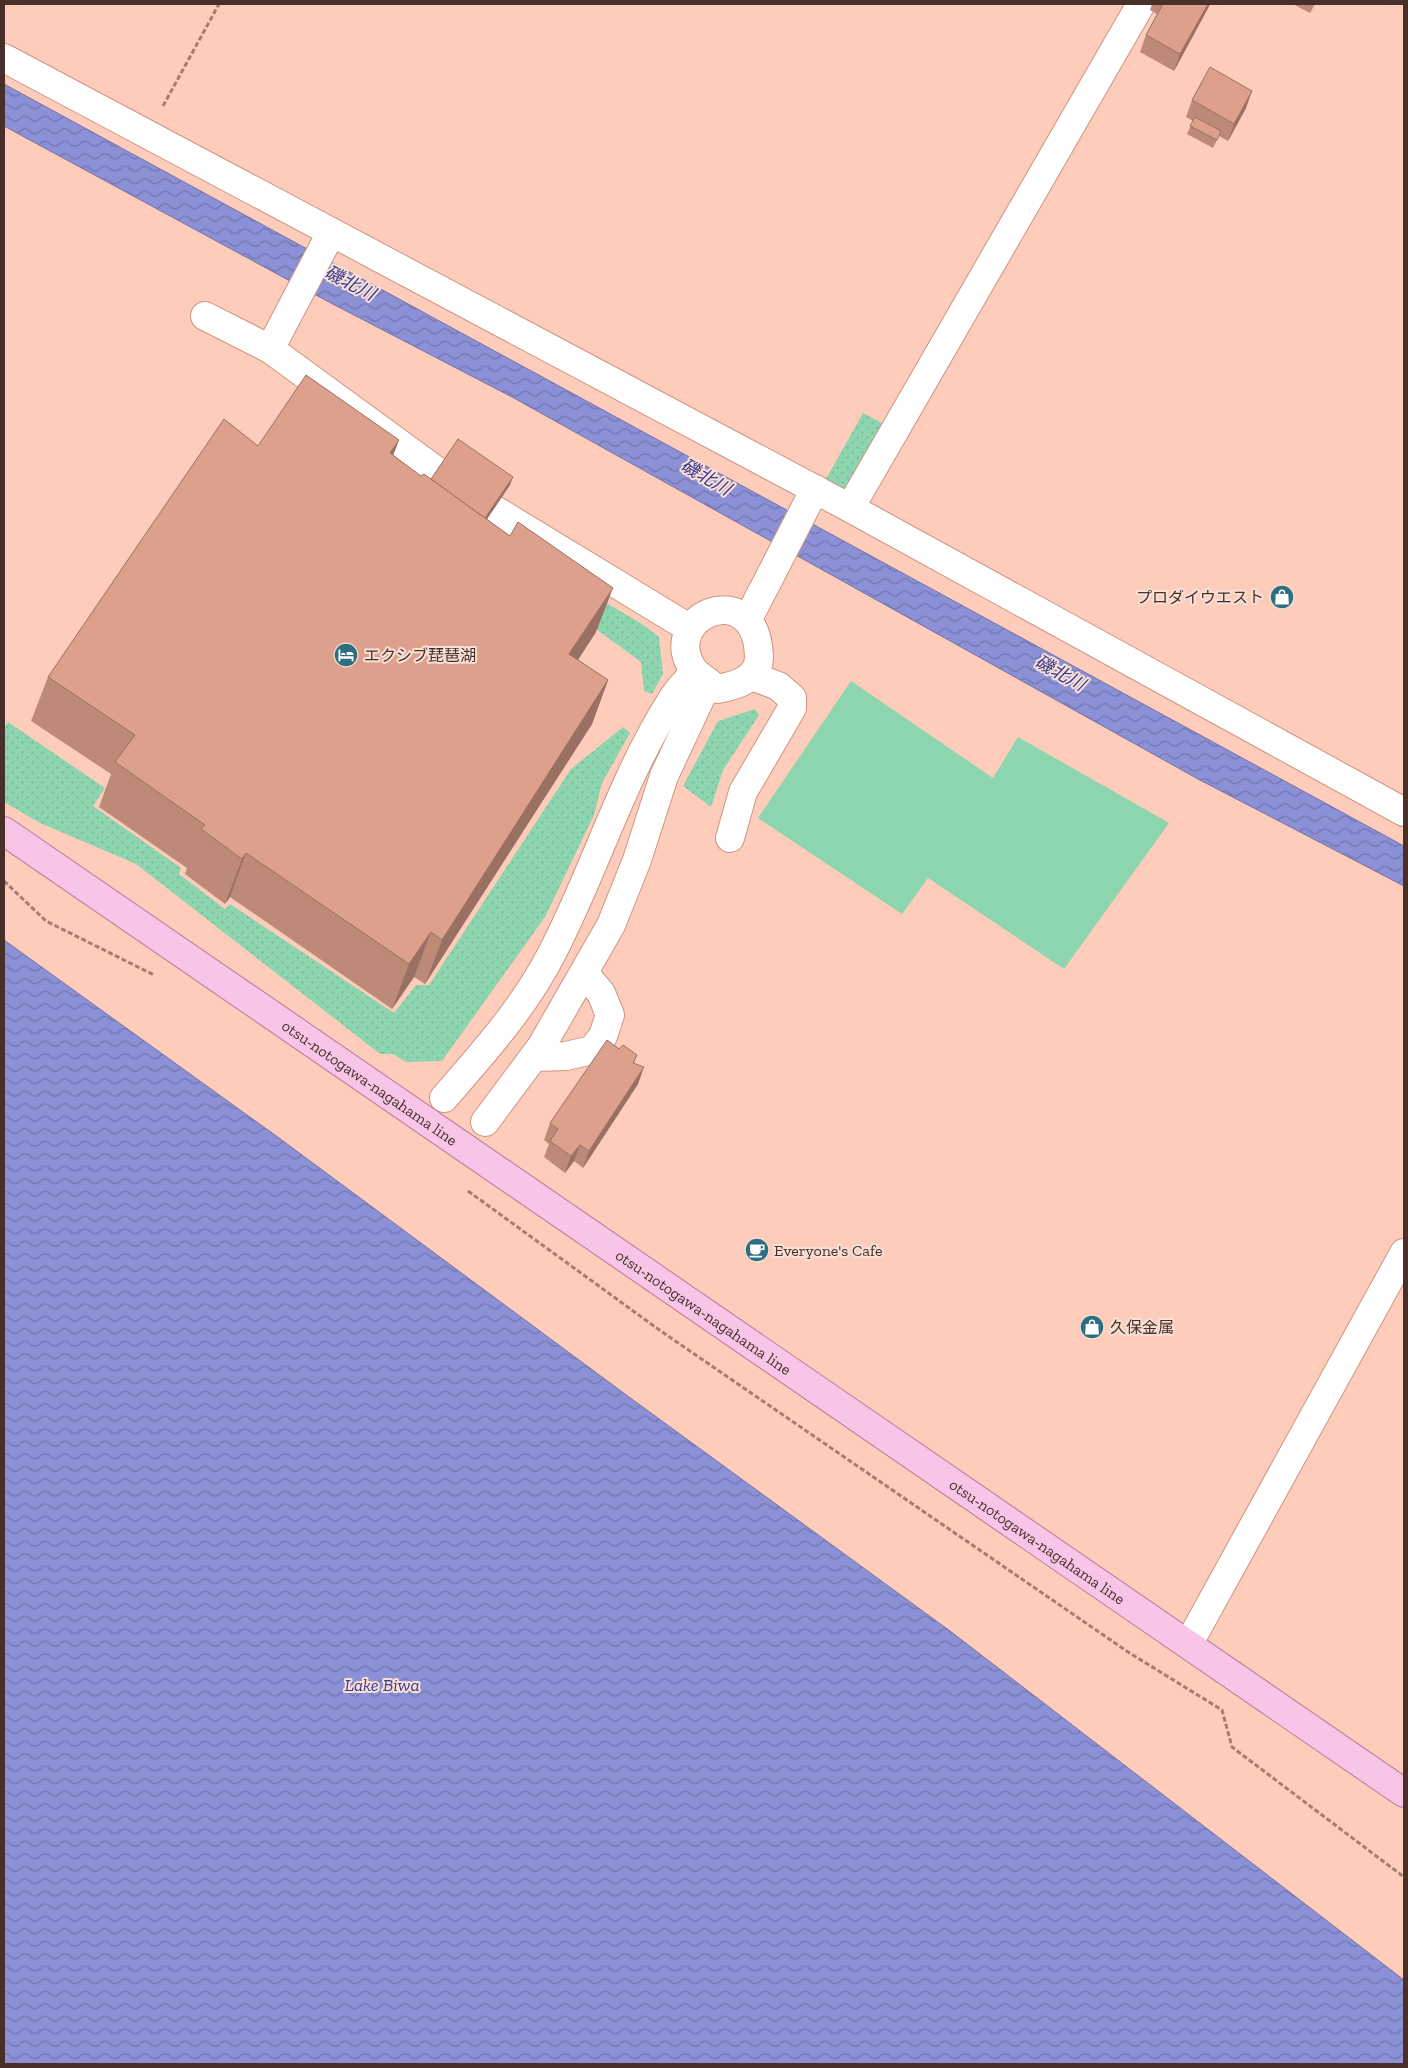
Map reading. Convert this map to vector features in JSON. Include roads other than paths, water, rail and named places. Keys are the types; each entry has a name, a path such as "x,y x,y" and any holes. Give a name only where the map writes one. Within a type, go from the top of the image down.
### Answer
{"main road":[{"name":"otsu-notogawa-nagahama line","path":"4,831 1189,1643 1404,1793"}],"street":[{"path":"850,508 1141,4"},
{"path":"4,58 147,136 327,241 810,499 850,508 1404,812"},
{"path":"270,349 327,241"},
{"path":"204,316 270,349 467,494 689,628"},
{"path":"748,619 810,499"},
{"path":"730,609 748,619 758,640 759,663 752,676 735,685 717,689 688,662 685,645 689,628 707,613 730,609"},
{"path":"730,838 742,792 792,708 792,698 778,686 752,676"},
{"path":"486,1122 534,1057 611,925 637,860 664,776 702,677"},
{"path":"444,1098 512,1019 550,957 590,874 625,789 671,700 702,677"},
{"path":"534,1057 566,1056 592,1050 603,1036 610,1016 601,992 584,973"},
{"path":"1189,1643 1404,1253"}],"water":[{"name":"磯北川","path":"4,84 1404,846 1404,886 1198,779 512,397 327,301 4,126"},
{"name":"Lake Biwa","path":"4,940 279,1138 950,1631 1404,1980 1404,2064 4,2064"}],"place":[{"name":"プロダイウエスト","path":"1282,597"},
{"name":"エクシブ琵琶湖","path":"346,655"},
{"name":"Everyone's Cafe","path":"757,1250"},
{"name":"久保金属","path":"1092,1327"}]}
